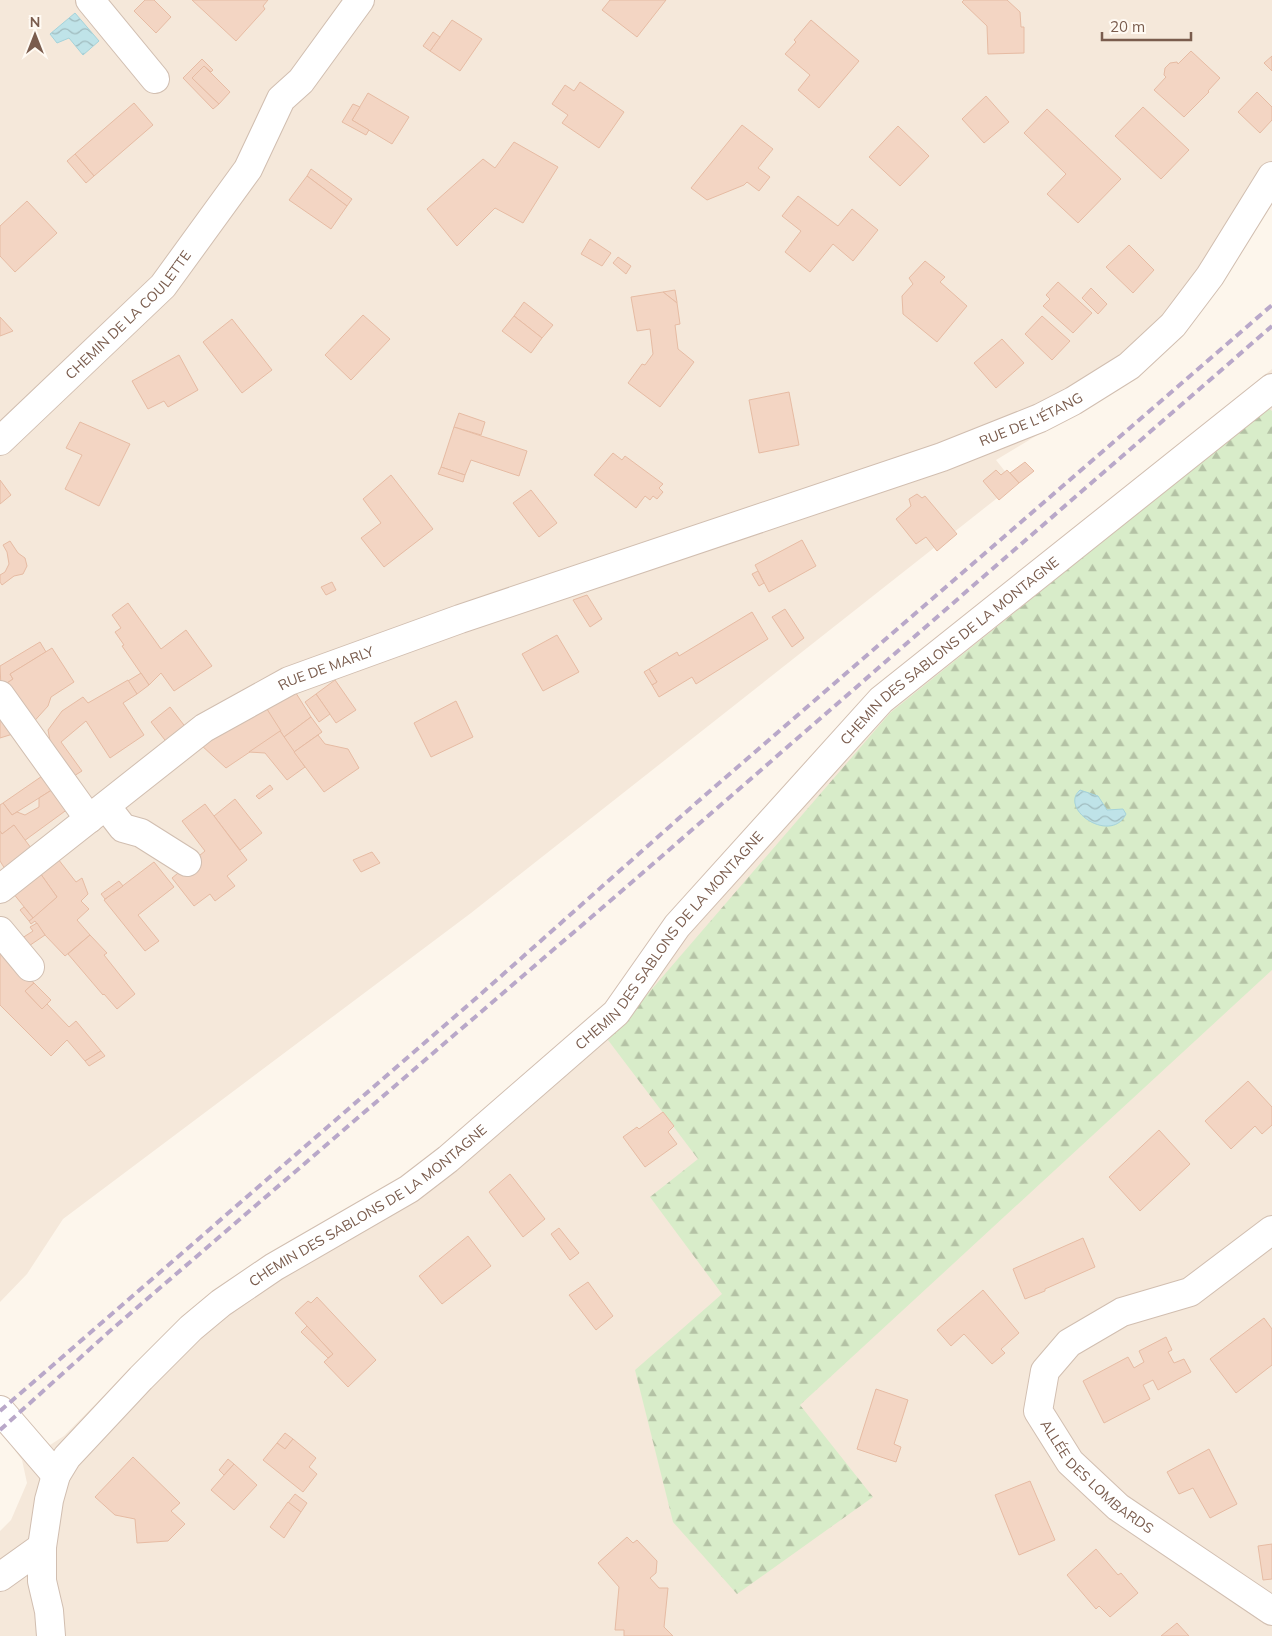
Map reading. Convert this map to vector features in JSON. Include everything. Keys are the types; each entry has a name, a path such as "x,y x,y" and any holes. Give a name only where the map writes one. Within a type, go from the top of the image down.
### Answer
{"street":[{"path":"90,0 155,79"},
{"name":"CHEMIN DE LA COULETTE","path":"0,441 163,286 243,177 281,99 301,81 360,0"},
{"name":"RUE DE L'ÉTANG","path":"700,540 942,457 1040,418 1073,402 1128,366 1173,325 1210,276 1272,176"},
{"name":"CHEMIN DES SABLONS DE LA MONTAGNE","path":"51,1636 49,1611 42,1581 42,1547 49,1500 56,1475 67,1457 148,1372 198,1322 221,1303 274,1267 409,1189 448,1159 616,1013 677,926 881,700 1272,388"},
{"name":"RUE DE MARLY","path":"0,889 204,728 289,682 460,619 700,540"},
{"path":"0,695 97,812 123,828 141,833 186,862"},
{"path":"0,931 30,967"},
{"name":"ALLÉE DES LOMBARDS","path":"1272,1230 1190,1292 1122,1312 1069,1343 1045,1371 1038,1411 1070,1462 1118,1507 1272,1611"},
{"path":"0,1410 56,1475"},
{"path":"0,1578 42,1547"}],"shaded area":[{"path":"0,0 1272,0 1272,203 1170,341 1087,405 996,460 1015,484 471,913 63,1219 27,1274 0,1302"},
{"path":"1272,369 1272,1636 0,1636 0,1531 11,1520 27,1483 22,1460 11,1445 31,1426 50,1445 64,1436 147,1352 226,1290 429,1168 555,1055 617,992 865,704"}],"green space":[{"path":"1268,408 1272,411 1272,970 800,1405 873,1497 737,1594 673,1522 635,1370 722,1294 650,1197 698,1159 608,1040 890,713"}],"water":[{"path":"75,13 99,41 83,55 69,38 57,43 50,34"},
{"path":"1080,790 1098,796 1107,810 1123,809 1126,814 1119,823 1109,826 1089,821 1076,806 1075,798"}],"building":[{"path":"145,0 154,0 171,17 156,33 134,11"},
{"path":"192,0 268,0 263,6 265,9 236,41"},
{"path":"610,0 666,0 637,37 602,10"},
{"path":"964,0 1007,0 1020,12 1021,27 1024,27 1024,53 988,54 987,26 962,2"},
{"path":"452,20 482,39 460,71 430,51"},
{"path":"811,20 859,61 819,108 798,90 810,75 785,54"},
{"path":"433,32 440,37 430,51 423,46"},
{"path":"1191,51 1220,78 1184,117 1154,90 1166,77 1164,75 1165,68 1170,63 1177,62 1178,64"},
{"path":"1272,56 1272,71 1264,63"},
{"path":"202,59 213,70 211,72 204,66 192,78 219,104 213,109 183,78"},
{"path":"204,66 230,92 219,104 192,78"},
{"path":"580,82 624,112 599,148 562,123 568,115 552,104 565,85 574,91"},
{"path":"1257,92 1272,107 1272,120 1260,133 1238,112"},
{"path":"368,93 409,117 392,144 352,120"},
{"path":"986,96 1009,122 984,143 962,119"},
{"path":"134,103 153,125 94,176 75,154"},
{"path":"353,104 360,107 352,120 369,130 366,135 342,122"},
{"path":"1143,107 1189,150 1161,179 1115,136"},
{"path":"1047,109 1121,179 1078,223 1047,194 1066,174 1024,133"},
{"path":"742,125 773,149 758,168 770,177 759,191 747,182 744,185 707,200 691,188"},
{"path":"898,126 929,156 900,186 869,157"},
{"path":"514,142 558,167 523,223 495,208 457,246 427,209 483,159 495,168"},
{"path":"75,154 94,176 86,183 67,161"},
{"path":"311,169 352,199 347,206 307,176"},
{"path":"307,176 347,206 331,229 289,200"},
{"path":"798,196 838,226 852,209 878,230 853,261 833,244 810,272 785,252 801,231 782,216"},
{"path":"27,201 57,233 15,272 0,256 0,226"},
{"path":"590,239 611,253 602,266 581,254"},
{"path":"1129,245 1154,270 1133,293 1106,267"},
{"path":"618,257 631,266 626,274 613,263"},
{"path":"925,261 945,277 940,282 967,306 937,342 903,314 902,296 913,284 909,278"},
{"path":"1058,282 1092,313 1073,333 1043,306 1050,299 1046,295"},
{"path":"1091,288 1107,304 1098,314 1082,298"},
{"path":"675,290 677,302 677,303 663,292"},
{"path":"663,292 677,303 680,324 675,325 678,349 694,362 660,407 628,383 642,364 645,365 653,354 650,329 637,331 631,297"},
{"path":"524,302 553,325 542,338 514,316"},
{"path":"363,315 390,339 351,380 325,355"},
{"path":"514,316 542,338 531,353 502,331"},
{"path":"1042,316 1070,341 1052,360 1025,334"},
{"path":"0,317 13,331 0,336"},
{"path":"232,319 272,370 242,393 203,342"},
{"path":"1002,339 1024,363 996,388 974,363"},
{"path":"179,355 198,390 168,407 164,401 148,409 132,381"},
{"path":"789,392 799,445 759,453 749,400"},
{"path":"459,413 485,422 481,435 454,427"},
{"path":"80,422 130,444 99,506 65,489 82,455 66,448"},
{"path":"454,427 527,451 519,476 471,460 465,475 441,467"},
{"path":"613,453 622,460 625,456 663,484 659,488 663,492 657,499 653,496 650,500 645,496 636,508 594,475"},
{"path":"1025,462 1034,471 1019,483 1010,473"},
{"path":"441,467 465,475 463,482 438,474"},
{"path":"996,470 1001,475 1007,470 1019,483 999,500 983,481"},
{"path":"391,475 433,529 384,567 361,538 381,523 363,499"},
{"path":"0,480 11,495 0,504"},
{"path":"531,490 557,523 539,537 513,503"},
{"path":"917,494 922,498 925,496 957,534 937,551 926,537 916,544 896,519 911,506 909,499"},
{"path":"802,540 816,566 769,592 755,565"},
{"path":"10,541 18,553 25,558 27,566 23,574 14,576 2,585 0,575 5,572 9,564 7,552 3,545"},
{"path":"758,571 764,583 759,586 752,574"},
{"path":"332,582 336,590 326,595 321,587"},
{"path":"587,595 602,619 590,627 573,600"},
{"path":"128,603 161,649 186,630 212,666 174,691 161,673 149,685 122,646 124,645 115,632 121,628 112,615"},
{"path":"785,609 804,638 792,647 772,617"},
{"path":"752,612 768,639 696,684 692,677 659,697 652,685 657,682 649,669 677,652 679,656"},
{"path":"557,635 579,672 543,691 522,654"},
{"path":"40,642 46,652 10,674 13,679 1,687 0,666"},
{"path":"52,648 74,682 51,697 48,706 29,727 1,687 13,679 10,674"},
{"path":"649,669 657,682 652,685 644,672"},
{"path":"141,673 149,685 137,694 128,681"},
{"path":"128,680 137,694 123,703 144,735 110,758 86,721 61,742 82,771 69,779 53,757 48,730 62,711 83,697 88,703"},
{"path":"335,680 356,710 336,723 316,694"},
{"path":"294,690 311,717 284,737 263,703"},
{"path":"316,694 330,714 319,722 305,702"},
{"path":"456,701 473,737 431,757 414,723"},
{"path":"263,703 281,731 226,768 201,745"},
{"path":"0,704 16,733 0,738"},
{"path":"170,707 187,729 168,744 151,722"},
{"path":"311,717 322,732 294,752 284,737"},
{"path":"280,731 305,767 287,780 265,753 249,752"},
{"path":"318,735 325,744 348,749 359,768 324,792 294,752"},
{"path":"48,772 58,786 12,815 3,803"},
{"path":"270,785 273,789 259,799 256,796"},
{"path":"58,786 72,806 24,841 14,825 2,834 0,831 0,805 3,803 12,815 17,812 25,815 39,807 39,798"},
{"path":"235,799 262,833 240,850 214,816"},
{"path":"205,804 247,860 227,876 235,886 215,901 210,894 194,906 172,878 205,851 182,821"},
{"path":"14,825 31,848 5,869 0,861 0,831 2,834"},
{"path":"372,852 380,863 361,872 353,860"},
{"path":"58,859 76,882 82,878 88,894 81,901 89,909 77,920 90,935 65,956 45,935 35,921 31,924 29,921 57,897 40,873"},
{"path":"154,862 174,887 138,915 159,941 145,951 104,900"},
{"path":"40,873 57,897 33,918 13,893"},
{"path":"119,881 123,886 105,899 101,894"},
{"path":"24,907 33,918 29,921 20,910"},
{"path":"37,923 45,935 23,950 16,942 33,931 30,927"},
{"path":"90,935 107,953 104,955 135,994 117,1009 68,954"},
{"path":"0,939 24,975 34,983 25,991 42,1009 47,1004 69,1027 76,1021 101,1051 85,1061 67,1040 51,1056 0,1005"},
{"path":"34,983 51,1000 42,1009 25,991"},
{"path":"101,1051 105,1056 89,1066 85,1061"},
{"path":"1248,1081 1272,1107 1272,1125 1262,1134 1255,1126 1231,1149 1205,1121"},
{"path":"663,1112 674,1126 668,1132 677,1144 645,1167 623,1137 637,1127 639,1129"},
{"path":"1159,1130 1190,1164 1140,1211 1109,1177"},
{"path":"510,1174 545,1219 523,1237 489,1192"},
{"path":"559,1228 579,1253 570,1260 551,1234"},
{"path":"468,1236 491,1266 442,1304 419,1276"},
{"path":"1083,1238 1095,1267 1025,1299 1013,1269"},
{"path":"588,1282 613,1316 596,1330 569,1295"},
{"path":"983,1290 1019,1333 1001,1349 1005,1353 992,1364 964,1334 951,1346 937,1330"},
{"path":"317,1297 376,1360 348,1387 324,1362 333,1354 295,1313 308,1301 311,1303"},
{"path":"1264,1318 1272,1329 1272,1365 1236,1393 1210,1359"},
{"path":"307,1326 333,1354 328,1358 301,1332"},
{"path":"1166,1337 1172,1350 1168,1352 1174,1363 1184,1359 1191,1372 1158,1390 1153,1380 1143,1385 1150,1399 1104,1423 1083,1381 1128,1357 1134,1368 1144,1362 1139,1351"},
{"path":"876,1389 908,1400 894,1444 901,1447 896,1462 857,1449"},
{"path":"285,1433 293,1439 285,1449 277,1443"},
{"path":"293,1439 316,1458 309,1467 317,1474 303,1492 263,1460 277,1443 285,1449"},
{"path":"1209,1449 1237,1504 1210,1518 1193,1488 1179,1494 1167,1472"},
{"path":"133,1457 180,1503 171,1511 185,1524 168,1541 137,1543 135,1519 115,1515 95,1497"},
{"path":"228,1459 234,1464 224,1475 219,1470"},
{"path":"234,1464 257,1485 234,1510 211,1490"},
{"path":"1030,1481 1055,1540 1019,1555 995,1495"},
{"path":"295,1494 307,1503 301,1512 288,1503"},
{"path":"288,1502 301,1512 284,1538 270,1527"},
{"path":"627,1537 633,1543 637,1540 657,1561 656,1573 650,1578 659,1588 668,1588 664,1627 673,1636 624,1636 624,1630 615,1630 619,1587 598,1563"},
{"path":"1272,1544 1272,1579 1263,1580 1258,1546"},
{"path":"1096,1549 1118,1575 1121,1573 1138,1593 1110,1617 1099,1606 1096,1609 1067,1575"},
{"path":"1177,1623 1189,1636 1161,1636"}],"railway":[{"path":"0,1411 482,993 695,804 1272,305"},
{"path":"0,1430 111,1330 624,889 1272,326"}]}
